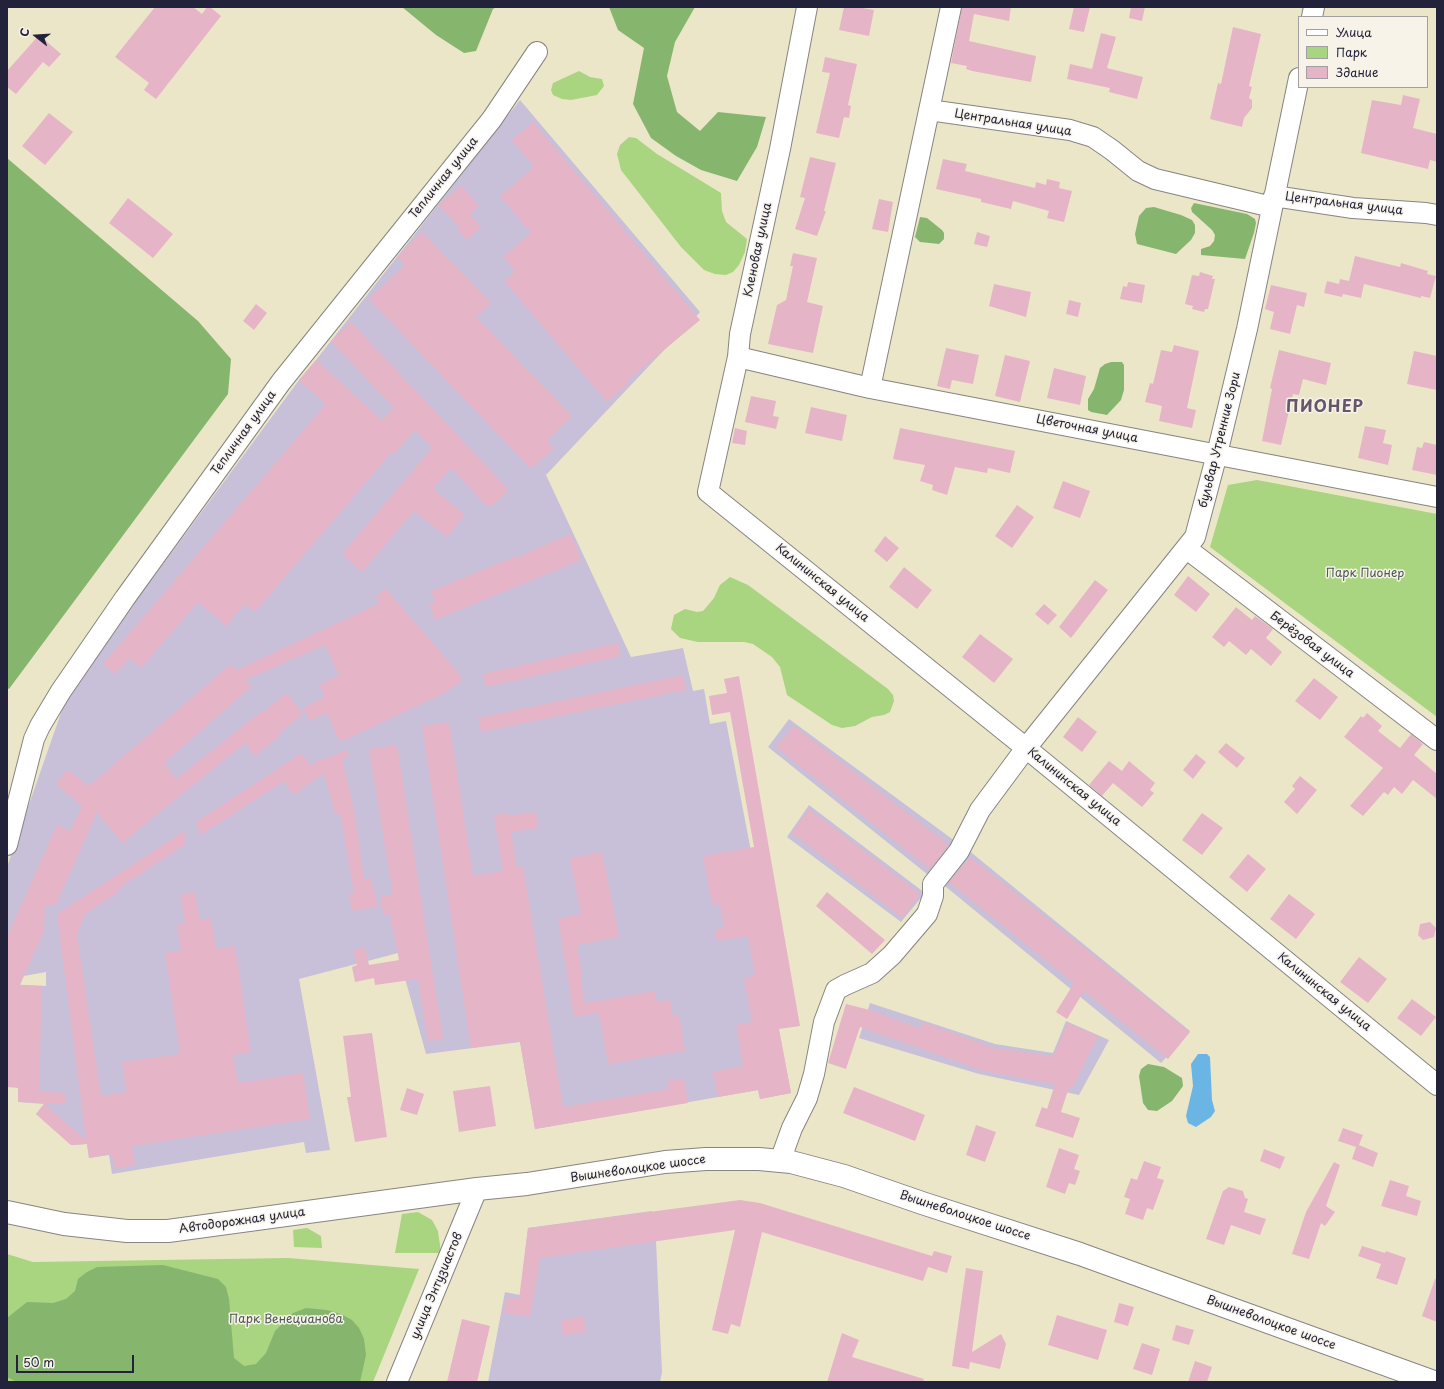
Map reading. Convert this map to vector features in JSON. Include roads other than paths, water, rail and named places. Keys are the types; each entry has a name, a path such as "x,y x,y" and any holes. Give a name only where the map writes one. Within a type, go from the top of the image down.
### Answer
{"main road":[{"name":"Вышневолоцкое шоссе","path":"477,1189 527,1184 665,1162 760,1159 780,1161 844,1176 922,1203 1066,1249 1434,1382"},
{"name":"Автодорожная улица","path":"7,1212 78,1226 127,1231 168,1231 477,1189"}],"street":[{"name":"Кленовая улица","path":"708,492 738,356 740,334 780,149 807,7"},
{"path":"870,388 952,7"},
{"name":"Тепличная улица","path":"7,845 34,739 61,691 125,598 281,382 492,119 537,52"},
{"name":"бульвар Утренние Зори","path":"780,1161 792,1128 807,1098 814,1074 824,1022 836,990 872,973 892,955 927,914 933,896 933,884 959,852 980,810 1026,748 1187,549 1195,537 1217,454 1247,329 1298,83"},
{"name":"Центральная улица","path":"929,110 1070,130 1093,137 1138,171 1155,179 1273,201 1437,215"},
{"name":"Цветочная улица","path":"738,356 870,388 1437,497"},
{"name":"Калининская улица","path":"708,492 1026,748 1437,1085"},
{"name":"Берёзовая улица","path":"1187,549 1437,740"},
{"name":"улица Энтузиастов","path":"397,1382 477,1189"}],"water":[{"path":"1198,1054 1207,1054 1210,1057 1212,1100 1215,1111 1211,1117 1196,1127 1188,1123 1186,1116 1193,1086 1191,1064"}],"district":[{"name":"ПИОНЕР","path":"1325,408"}],"park label":[{"name":"Парк Пионер","path":"1365,574"},
{"name":"Парк Венецианова","path":"286,1320"}]}
